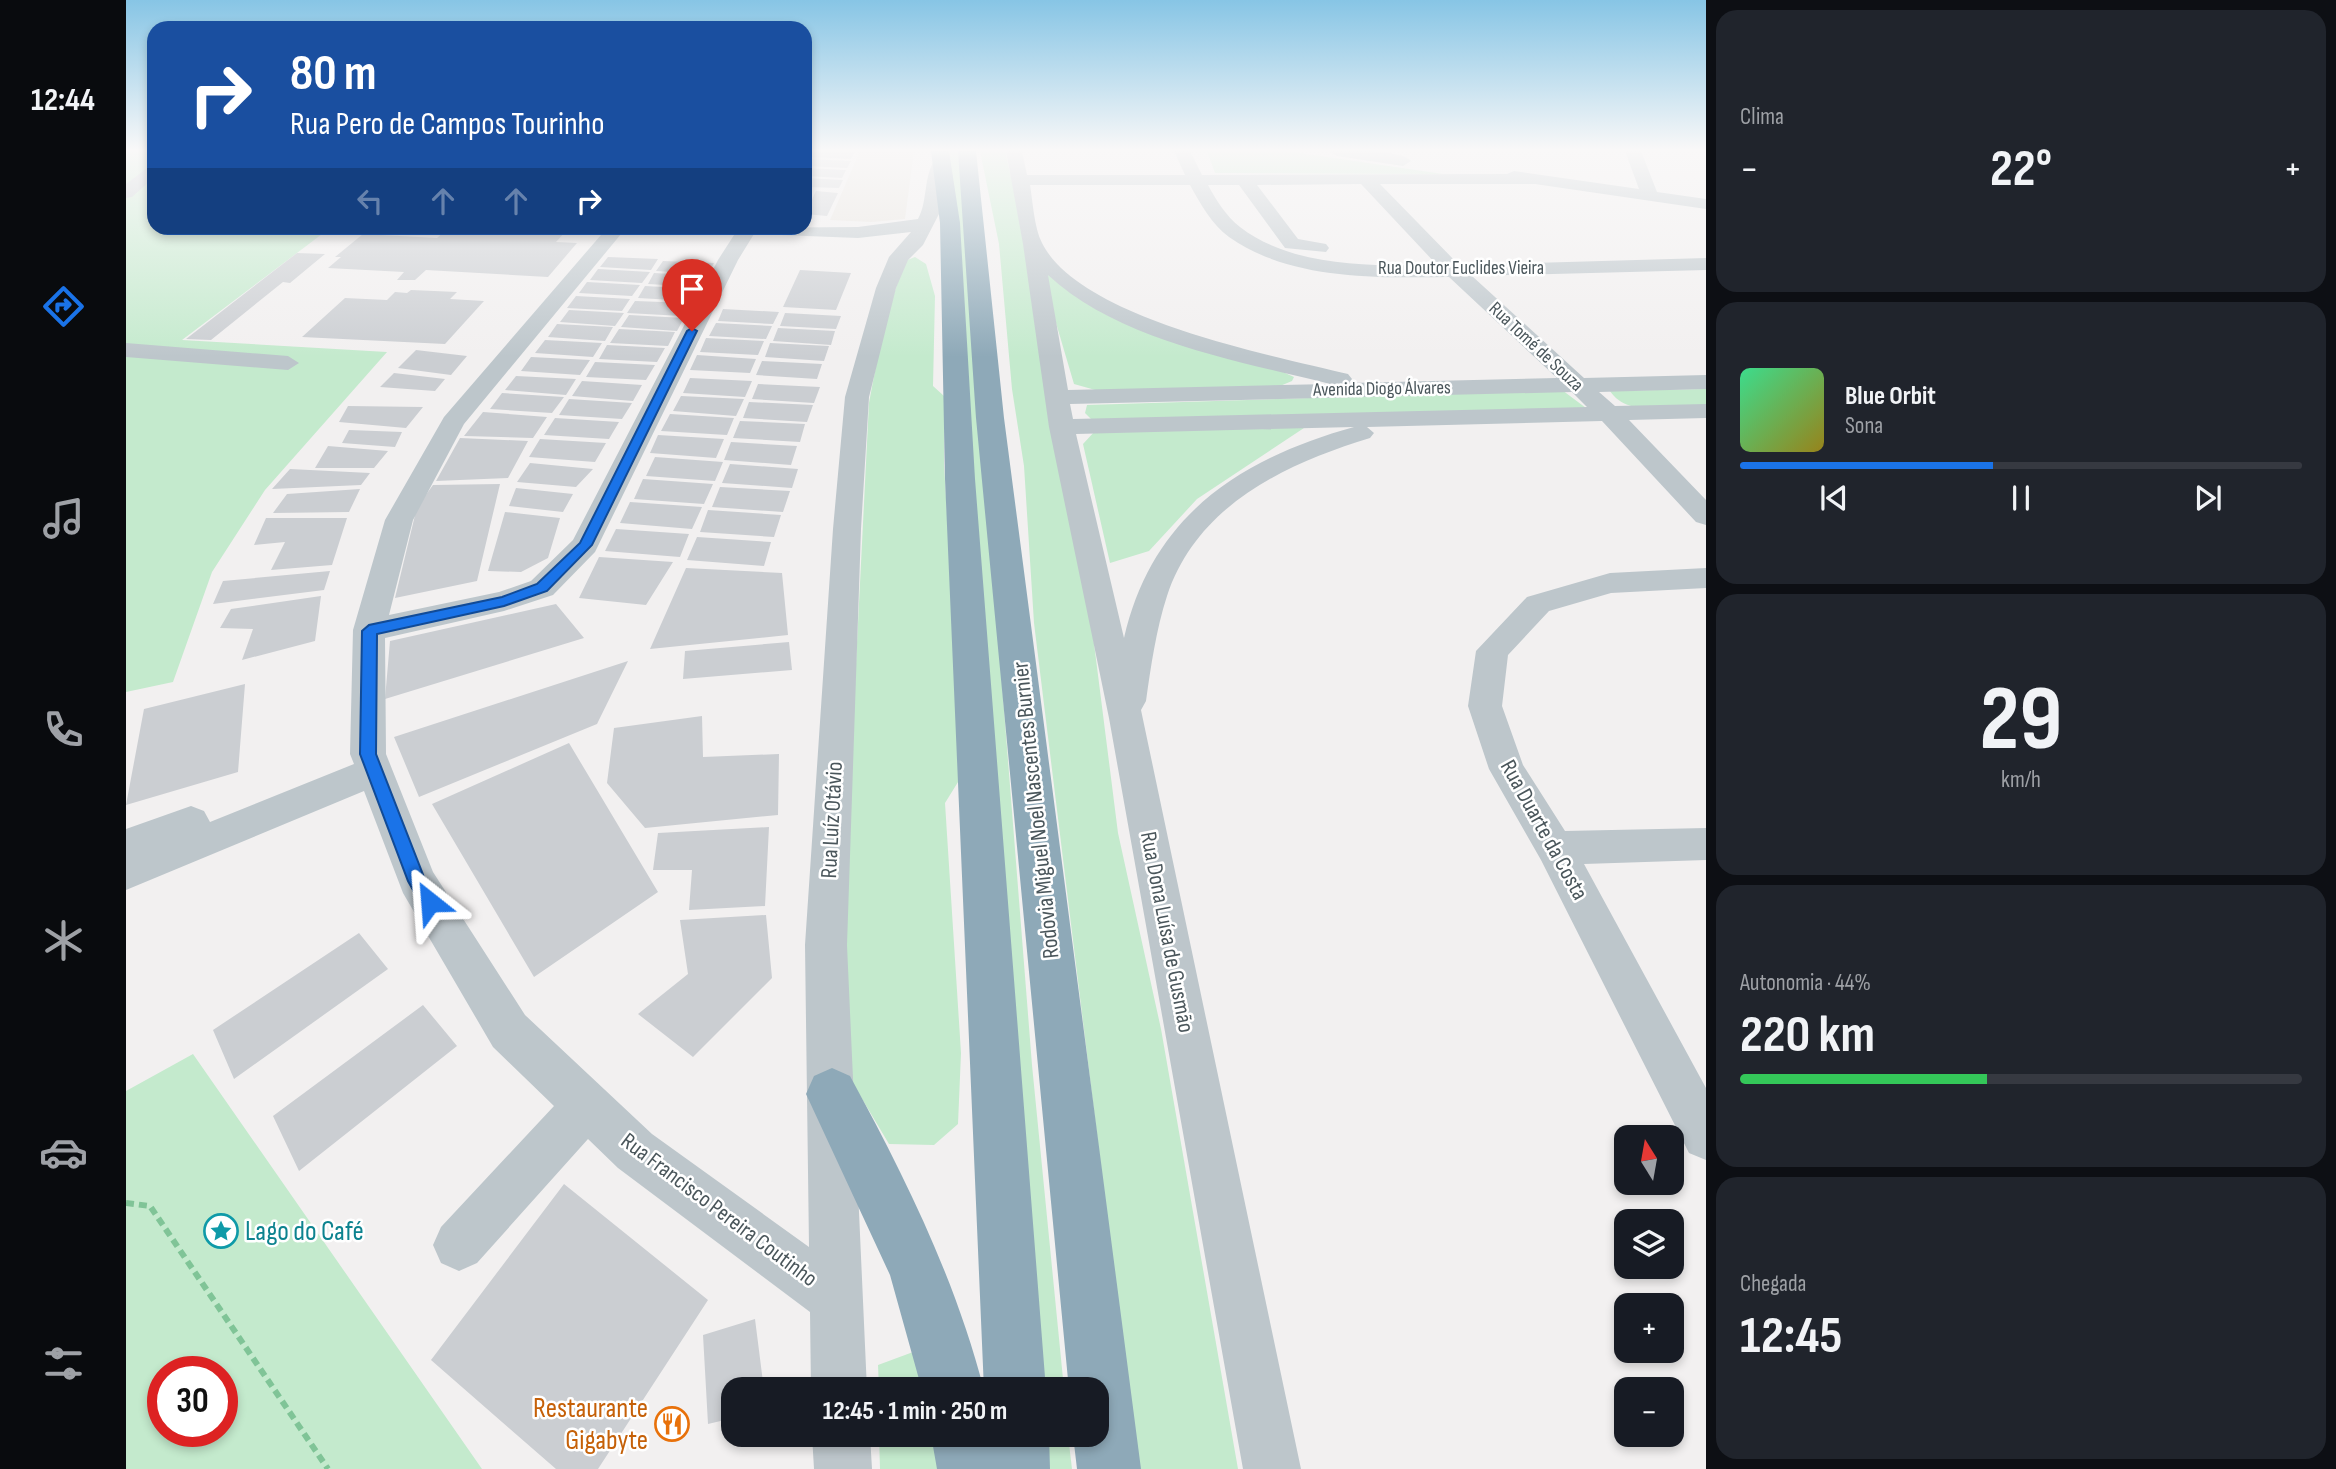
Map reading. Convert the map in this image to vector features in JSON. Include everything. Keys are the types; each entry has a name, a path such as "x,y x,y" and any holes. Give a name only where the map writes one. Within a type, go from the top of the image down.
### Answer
{"highway":[{"path":"950,220 960,479 1014,1377"},
{"name":"Rodovia Miguel Noel Nascentes Burnier","path":"959,220 990,418 1109,1469"},
{"path":"832,1094 903,1239 946,1353 951,1377"},
{"path":"965,1447 970,1469"},
{"path":"1017,1447 1018,1469"}],"street":[{"name":"Rua Luíz Otávio","path":"838,1377 826,945 855,424 860,385 886,288 899,257 913,245 927,220"},
{"name":"Rua Dona Luísa de Gusmão","path":"1028,220 1060,412 1126,718 1272,1469"},
{"name":"Rua Doutor Euclides Vieira","path":"1224,220 1232,231 1260,247 1289,257 1338,266 1406,272 1706,264"},
{"name":"Rua Doutor Euclides Vieira","path":"1274,220 1292,244 1325,249 1351,248"},
{"name":"Rua Tomé de Souza","path":"1403,220 1429,247 1608,413 1706,516"},
{"path":"812,230 909,228 926,223"},
{"path":"848,231 884,241 899,257"},
{"name":"Rua Francisco Pereira Coutinho","path":"611,235 453,422 398,520 369,631 372,765 417,881 509,1031 635,1151 834,1297"},
{"path":"369,631 504,601 542,588 585,545 728,260 744,235"},
{"path":"1033,244 1057,273 1087,295 1124,313 1177,334 1247,355 1380,389"},
{"name":"Rua Doutor Euclides Vieira","path":"1403,248 1429,247"},
{"path":"1289,257 1325,249"},
{"path":"1485,298 1603,384"},
{"path":"126,351 288,363"},
{"name":"Avenida Diogo Álvares","path":"1060,412 1380,389 1706,382"},
{"name":"Avenida Diogo Álvares","path":"1060,412 1413,419 1706,411"},
{"path":"1126,718 1141,630 1166,563 1199,519 1250,476 1308,447 1413,419"},
{"name":"Rua Duarte da Costa","path":"1706,578 1610,583 1538,604 1492,651 1485,706 1507,769 1555,848 1706,1136"},
{"path":"126,846 372,765"},
{"path":"126,873 372,765"},
{"path":"1555,848 1706,844"},
{"path":"458,1245 587,1105"},
{"path":"842,1447 843,1469"}],"path":[{"path":"126,1203 150,1206 328,1469"}],"shaded area":[{"path":"830,220 899,220 872,222"}],"green space":[{"path":"126,220 147,220 147,235 321,235 182,340 387,352 265,490 212,572 173,682 126,692"},
{"path":"954,220 965,220 1032,1065 1063,1377 1032,1377"},
{"path":"994,220 1021,220 1045,393 1089,604 1118,833 1161,1029 1238,1469 1138,1469 1034,623 1024,466 1012,389 999,244"},
{"path":"915,257 926,264 935,296 933,386 944,396 944,465 963,774 945,803 961,1053 958,1124 934,1145 889,1144 852,1082 844,904 869,403 884,331 899,278 905,261"},
{"path":"1038,262 1064,286 1119,320 1177,342 1274,368 1294,377 1292,381 1280,386 1106,393 1074,384"},
{"path":"1706,389 1706,405 1654,409 1629,405 1618,400 1610,391"},
{"path":"1562,390 1586,408 1093,421 1085,413 1087,405"},
{"path":"1307,426 1197,499 1149,551 1110,563 1083,444 1095,431"},
{"name":"Lago do Café","path":"193,1054 482,1469 126,1469 126,1091"},
{"path":"932,1345 936,1377 878,1377 878,1365"},
{"path":"879,1447 947,1447 950,1469 880,1469"},
{"path":"1035,1447 1069,1447 1072,1469 1036,1469"}],"building":[{"path":"362,235 437,238 440,235 562,235 556,242 577,243 548,277 426,270 415,280 397,280 404,272 328,268 341,257 335,257"},
{"path":"297,253 325,254 290,283 283,282 211,340 186,339"},
{"path":"608,257 658,259 651,270 600,267"},
{"path":"663,261 714,263 708,274 656,271"},
{"path":"598,269 650,272 642,283 590,280"},
{"path":"800,270 851,273 836,310 783,307"},
{"path":"654,273 707,276 700,287 648,284"},
{"path":"587,282 640,285 632,296 579,293"},
{"path":"645,286 698,289 691,301 638,298"},
{"path":"411,290 457,292 450,299 484,301 445,344 302,337 345,298 387,300 395,292 407,293"},
{"path":"576,296 630,299 622,311 567,308"},
{"path":"635,301 689,303 682,316 627,313"},
{"path":"723,309 779,312 773,324 718,321"},
{"path":"569,310 624,313 615,326 560,322"},
{"path":"785,313 841,316 836,329 780,326"},
{"path":"629,315 684,318 677,331 621,327"},
{"path":"716,323 772,326 766,339 709,336"},
{"path":"557,324 613,327 605,341 548,337"},
{"path":"778,328 835,331 831,345 773,341"},
{"path":"619,329 675,332 668,346 610,343"},
{"path":"706,338 764,341 758,355 700,352"},
{"path":"545,340 602,343 593,357 535,353"},
{"path":"770,343 829,346 824,361 765,357"},
{"path":"607,345 665,348 657,362 599,359"},
{"path":"416,350 467,356 451,375 398,368"},
{"path":"697,355 756,359 750,373 690,370"},
{"path":"531,357 590,360 580,375 521,371"},
{"path":"762,361 822,364 817,379 756,375"},
{"path":"595,362 655,365 646,380 586,377"},
{"path":"394,373 445,379 435,391 380,387"},
{"path":"516,376 576,379 566,395 505,390"},
{"path":"690,378 752,381 745,397 683,393"},
{"path":"582,381 642,385 633,401 572,396"},
{"path":"758,384 820,387 814,403 752,399"},
{"path":"502,393 564,397 552,413 490,409"},
{"path":"681,396 744,399 736,416 673,411"},
{"path":"569,399 632,403 622,419 559,415"},
{"path":"749,402 813,405 807,422 743,418"},
{"path":"348,406 423,407 406,428 339,422"},
{"path":"483,412 547,417 533,438 464,436"},
{"path":"670,414 734,418 727,435 661,431"},
{"path":"555,418 619,422 609,439 544,435"},
{"path":"740,421 805,424 800,442 733,438"},
{"path":"349,430 402,432 395,447 342,443"},
{"path":"658,435 724,439 716,458 650,453"},
{"path":"460,438 528,441 508,478 436,481"},
{"path":"540,439 606,443 595,462 529,457"},
{"path":"731,442 797,446 791,465 724,460"},
{"path":"328,446 388,451 374,468 315,468"},
{"path":"655,457 723,462 715,481 646,476"},
{"path":"530,463 593,469 576,487 517,482"},
{"path":"730,464 798,469 792,488 722,483"},
{"path":"290,469 370,473 361,485 272,489"},
{"path":"643,479 713,484 704,504 634,499"},
{"path":"500,484 477,581 395,598 417,507 433,485"},
{"path":"720,487 790,491 783,512 712,507"},
{"path":"516,488 573,494 563,512 509,506"},
{"path":"360,489 349,512 273,513 287,494"},
{"path":"630,502 702,507 692,529 620,523"},
{"path":"708,510 781,515 774,537 700,532"},
{"path":"505,512 560,518 548,558 521,572 488,571"},
{"path":"266,518 347,518 332,565 271,570 285,542 254,545"},
{"path":"616,529 689,534 680,557 605,551"},
{"path":"697,537 771,542 764,566 687,560"},
{"path":"599,557 673,562 646,605 579,598"},
{"path":"686,568 782,573 788,635 650,649"},
{"path":"330,571 324,590 213,604 223,581"},
{"path":"321,596 315,641 242,660 253,629 220,628 231,609"},
{"path":"556,604 584,638 385,699 390,641"},
{"path":"789,642 792,670 683,679 685,651"},
{"path":"628,661 597,724 419,797 394,737"},
{"path":"245,684 238,772 126,805 144,709"},
{"path":"702,716 703,757 779,754 778,815 645,828 607,783 614,728"},
{"path":"569,743 658,892 534,977 432,804"},
{"path":"769,827 765,906 689,910 692,870 653,870 658,833"},
{"path":"766,915 772,978 693,1057 638,1014 688,974 680,920"},
{"path":"359,933 388,969 234,1079 213,1030"},
{"path":"423,1005 457,1046 299,1171 273,1116"},
{"path":"564,1184 708,1300 598,1469 556,1469 431,1360"},
{"path":"755,1319 762,1377 721,1377 721,1421 708,1424 703,1335"}],"place":[{"name":"Lago do Café","path":"221,1231"},
{"name":"Restaurante Gigabyte","path":"672,1424"}],"route":[{"path":"430,902 417,881 368,754 369,631 504,601 542,588 585,545 692,331"}]}
